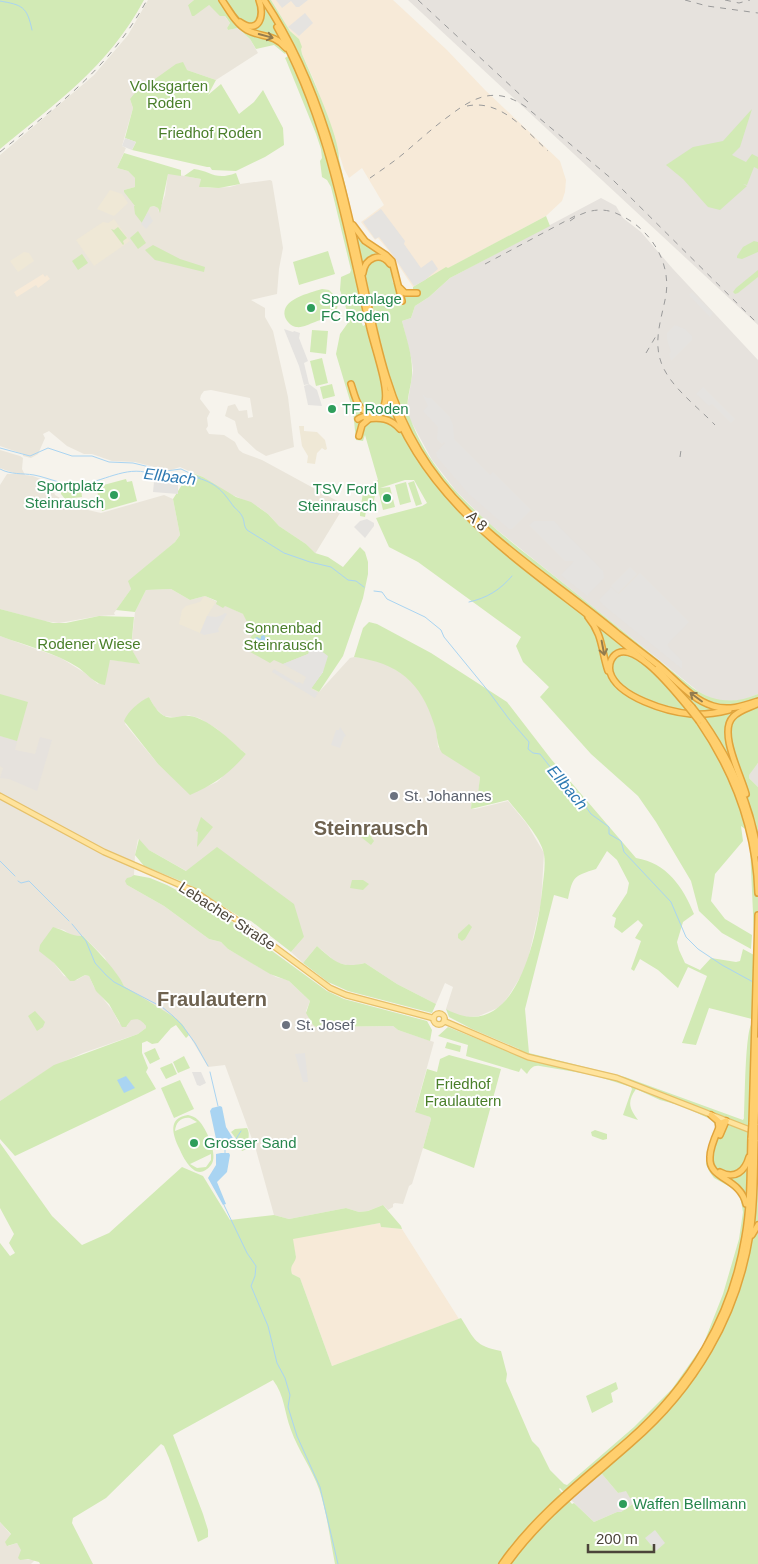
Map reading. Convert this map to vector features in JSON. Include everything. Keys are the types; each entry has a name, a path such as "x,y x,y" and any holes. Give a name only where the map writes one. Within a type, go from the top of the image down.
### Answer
{"highway":[{"path":"223,0 238,20 249,26 256,25 261,19 261,0"},
{"path":"223,0 244,28 252,33 272,37 289,49"},
{"name":"A 8","path":"261,0 289,49 313,97 326,132 350,218 378,348 392,395 405,425 423,458 452,495 499,540 635,647 642,656"},
{"name":"A 8","path":"293,57 315,113 334,175 383,381 394,411 409,442 442,490 477,526 642,656 667,678 701,721 731,767 749,814 758,893"},
{"path":"350,218 361,238 390,258 401,302"},
{"path":"364,281 365,265 373,258 380,257 387,260 395,276"},
{"path":"397,283 402,292 417,293"},
{"path":"359,436 364,422 379,412 384,406 386,398 383,381"},
{"path":"351,384 360,407 371,416 391,421 399,428 409,442"},
{"path":"579,607 593,623 599,634 607,669 612,681 632,697 670,712 698,716 727,713 758,702"},
{"path":"626,652 642,656 657,664 696,698 707,704 727,708 758,702 711,713 689,714 660,708 618,685 611,675 610,663 616,654 626,652"},
{"path":"749,814 745,791 727,733 729,722 735,715 758,702"},
{"name":"A 8","path":"701,721 728,769 752,830"},
{"name":"A 8","path":"753,837 758,854"},
{"path":"502,1564 521,1538 548,1510 648,1423 670,1399 687,1378 710,1340 729,1298 742,1253 748,1212 757,1041 758,915"},
{"path":"710,1115 718,1121 719,1129"},
{"path":"726,1120 713,1155 714,1164 720,1172 732,1176 741,1172 746,1165 752,1141"},
{"path":"726,1120 719,1129 710,1155 711,1165 717,1174 740,1190 748,1212"},
{"path":"507,1564 550,1513 650,1426 673,1402 690,1381 714,1342 730,1309 744,1265 754,1186 752,1141"},
{"path":"754,1186 758,1202"},
{"path":"748,1242 758,1225"}],"main road":[{"name":"Lebacher Straße","path":"0,796 104,852 194,891 256,933 322,984 346,996 433,1018 437,1024 441,1024 444,1021 528,1057 612,1076 710,1115"},
{"path":"710,1115 758,1133"}],"shaded area":[{"path":"148,0 194,0 188,5 209,5 221,16 225,16 230,23 227,28 228,30 238,28 250,39 258,53 216,80 187,70 130,99 133,108 122,146 126,148 117,168 128,171 135,178 135,187 124,190 124,192 150,207 158,208 159,212 165,195 168,173 201,179 200,187 210,188 272,181 283,248 277,294 251,300 265,308 265,317 273,331 288,397 294,447 266,456 256,450 238,433 235,421 225,416 228,406 235,404 239,411 247,410 248,418 253,417 250,398 211,390 204,391 200,399 210,412 207,418 208,426 206,429 209,434 224,435 235,442 243,453 262,460 341,503 343,506 340,513 315,554 306,544 279,526 257,506 226,492 203,477 180,467 171,470 162,469 135,462 112,461 92,454 84,454 67,446 49,431 43,434 45,438 38,454 31,458 0,446 0,155 94,75 128,35"},
{"path":"271,0 393,0 560,161 566,180 562,201 546,216 413,287 389,251 378,238 375,240 361,222 384,205 362,168 349,178 344,169 314,80 302,54 299,39 290,31"},
{"path":"276,0 308,0 299,7 296,7 291,1 282,8"},
{"path":"408,0 758,0 758,325"},
{"path":"305,13 313,23 299,36 288,27"},
{"path":"125,138 136,142 132,150 122,146"},
{"path":"110,190 122,194 128,203 114,216 97,209"},
{"path":"601,198 616,206 623,218 641,232 758,360 758,694 743,700 725,702 712,699 699,692 486,521 456,491 432,460 408,416 407,406 413,371 402,321 411,318 415,306 429,297 450,278"},
{"path":"381,209 405,241 404,244 421,268 432,260 438,269 414,286 379,237 375,239 363,222"},
{"path":"148,212 153,221 146,229 141,224"},
{"path":"114,219 130,241 94,266 76,240 103,222 108,223"},
{"path":"24,252 29,253 34,261 18,272 10,261"},
{"path":"43,274 45,277 47,275 50,279 38,288 36,285 17,297 14,292"},
{"path":"692,292 713,313 710,317 689,295"},
{"path":"675,325 685,329 692,336 692,340 671,361 667,333"},
{"path":"284,329 300,333 299,338 308,361 304,363 309,384 304,385 299,366"},
{"path":"309,384 317,390 322,406 308,405 304,386"},
{"path":"703,387 735,419 731,423 712,404 709,406 696,394"},
{"path":"422,394 427,398 431,398 450,417 453,425 454,439 490,475 493,472 531,510 512,529 509,529 469,494 437,457 436,453 445,443 442,444 437,439 438,427 423,411 428,406"},
{"path":"299,426 304,426 304,431 317,432 325,440 327,449 322,448 317,453 315,464 307,463 308,456 302,446"},
{"path":"0,450 23,458 22,469 25,475 51,483 55,495 68,503 88,510 101,513 164,495 173,499 180,535 175,542 129,581 131,589 114,613 115,615 59,623 44,621 0,609 0,485 7,474 16,474 0,468"},
{"path":"154,482 178,484 178,494 153,492"},
{"path":"367,519 374,523 374,526 365,538 354,527 360,521"},
{"path":"534,521 554,521 603,571 604,578 587,596 561,575 574,561 565,561 529,525"},
{"path":"630,567 637,574 618,593 611,586"},
{"path":"640,573 689,622 667,645 682,661 682,669 599,600 611,587 619,594"},
{"path":"171,589 190,600 205,596 243,614 314,639 311,688 319,692 350,658 375,660 390,666 411,680 419,690 431,712 436,728 438,747 480,777 478,794 471,797 471,809 508,801 527,824 544,853 541,903 526,968 500,1007 479,1016 468,1017 457,1016 446,1009 453,987 445,983 436,1004 397,984 365,963 352,966 337,963 317,946 303,963 291,952 304,937 149,850 138,839 134,875 127,885 164,906 209,939 221,942 228,949 276,977 288,980 310,1001 306,1011 313,1025 316,1027 393,1026 398,1030 434,1042 415,1111 431,1119 412,1184 409,1186 403,1204 395,1203 388,1210 383,1205 368,1211 359,1212 346,1208 289,1219 274,1215 256,1150 225,1065 208,1067 183,1025 124,986 105,958 83,936 72,936 64,930 56,928 40,951 54,963 64,976 77,980 85,975 89,976 94,987 113,1011 119,1023 127,1026 131,1019 137,1018 141,1020 146,1028 138,1034 83,1053 52,1067 0,1101 0,636 61,658 85,673 98,684 110,660 139,663 131,648 135,612 146,590","holes":["149,697 155,708 164,716 180,718 188,715 199,718 217,729 246,754 217,782 190,794 158,764 125,724 136,706"]},
{"path":"204,596 216,602 207,616 200,633 179,624 182,610 186,606 200,602"},
{"path":"227,614 218,629 219,632 204,635 200,633 207,616 216,617"},
{"path":"312,644 328,656 323,672 311,689 318,693 315,698 272,672 274,669 297,683 303,684 306,677 283,664 308,654"},
{"path":"340,727 346,736 340,748 331,745 336,730 339,730"},
{"path":"0,736 17,741 15,750 35,754 40,737 52,740 37,791 9,779 0,778 3,768 0,766"},
{"path":"758,763 758,787 749,778 749,774"},
{"path":"305,1053 308,1082 303,1082 295,1054"},
{"path":"192,1072 201,1072 206,1083 200,1086 197,1085"},
{"path":"380,1223 381,1227 402,1229 459,1319 332,1366 300,1278 292,1274 291,1271 291,1266 296,1257 292,1238"},
{"path":"602,1474 618,1493 626,1490 636,1502 621,1512 594,1522 570,1499"},
{"path":"0,1522 11,1535 8,1546 17,1543 22,1550 22,1559 35,1560 31,1564 0,1564"},
{"path":"655,1530 665,1543 656,1551 645,1538"}],"green space":[{"path":"0,0 144,0 130,24 98,64 61,99 0,149"},
{"path":"194,0 271,0 290,31 299,39 302,54 335,137 349,201 338,204 338,206 349,203 359,233 393,260 399,275 392,277 393,283 400,281 404,290 413,290 413,287 446,267 448,268 546,216 550,226 450,278 429,297 415,306 411,318 402,321 412,364 408,412 422,444 437,468 475,510 518,548 701,693 709,697 725,700 741,699 758,694 758,763 749,775 749,778 758,787 758,935 754,935 750,847 757,836 756,829 748,831 741,826 743,841 715,874 711,901 725,919 752,935 751,949 722,933 699,911 691,881 656,822 638,796 591,754 540,697 549,687 523,662 516,646 521,637 418,562 389,547 376,518 427,503 414,480 405,480 380,488 390,487 395,507 383,510 378,489 372,492 364,490 378,480 365,435 363,441 356,440 353,411 336,354 340,334 350,320 340,290 341,277 350,273 351,270 331,187 327,180 322,177 321,149 285,58 297,55 293,46 285,50 285,54 274,45 256,49 250,39 238,28 228,30 227,28 230,23 225,16 220,16 209,5 192,16 188,5","holes":["376,310 379,317 363,326 360,319","685,707 696,707 705,721 696,721"]},
{"name":"Friedhof Roden","path":"183,62 187,70 216,80 208,95 221,84 239,114 254,102 263,90 283,128 284,145 265,157 236,171 212,170 210,167 132,150 136,142 125,138 133,108 130,99 134,94 176,64"},
{"path":"752,109 740,147 732,155 746,162 752,154 758,157 758,169 754,167 747,185 743,184 747,186 720,210 708,207 683,179 666,165 693,147 723,141"},
{"path":"124,153 181,170 181,176 168,174 160,213 158,208 150,207 142,223 135,214 135,206 124,192 124,190 135,187 135,178 128,171 117,168"},
{"path":"194,169 218,176 236,173 240,184 219,188 199,187 201,179 184,176"},
{"path":"118,227 127,238 123,241 123,245 111,229 114,230"},
{"path":"138,231 146,243 138,249 130,238"},
{"path":"754,241 758,242 758,252 742,259 737,258 743,247"},
{"path":"153,245 180,259 205,267 204,272 155,260 145,250"},
{"path":"328,251 335,274 299,285 293,262"},
{"path":"82,254 88,263 78,270 72,261"},
{"path":"758,270 758,277 738,293 735,294 733,292 736,288"},
{"name":"Sportanlage FC Roden","path":"322,289 329,290 336,297 338,307 336,311 329,316 304,326 296,327 289,324 285,317 285,311 291,301"},
{"path":"312,330 328,331 326,354 310,352"},
{"path":"322,358 328,383 316,386 310,361"},
{"path":"332,384 335,396 323,399 320,387"},
{"name":"Sonnenbad Steinrausch","path":"190,472 203,477 236,497 251,502 315,553 328,557 343,567 360,547 365,552 368,562 368,574 363,598 343,656 319,692 311,688 323,672 308,654 283,664 274,660 270,663 243,648 253,634 243,614 225,606 223,608 216,604 217,601 205,596 190,600 171,589 146,590 135,612 116,610 131,589 128,581 175,542 180,535 173,499"},
{"name":"Sportplatz Steinrausch","path":"126,479 127,482 132,481 137,501 102,511 96,487"},
{"path":"414,481 422,504 416,506 408,483"},
{"path":"406,482 411,502 400,505 395,485"},
{"path":"61,486 81,488 82,497 65,499 61,494"},
{"path":"363,493 375,495 372,512 366,511 365,517 360,516 360,512 356,511 357,504 361,505"},
{"name":"Rodener Wiese","path":"0,609 53,623 66,623 99,616 134,617 131,648 140,664 110,660 105,685 101,684 61,658 0,636"},
{"path":"369,622 377,624 431,653 507,702 551,759 636,858 657,865 679,886 694,914 683,922 677,942 685,963 700,970 711,958 740,961 743,949 754,955 752,1019 709,1008 696,1045 682,1043 707,976 688,967 678,988 658,970 640,959 634,971 631,969 641,941 635,938 643,925 638,920 622,933 614,927 616,918 612,916 627,893 629,883 617,860 607,851 596,869 583,873 573,881 568,899 554,895 525,1009 529,1053 625,1077 743,1120 748,1039 752,1023 751,1041 758,1041 758,1126 748,1122 748,1137 758,1141 758,1564 335,1564 319,1489 294,1437 282,1398 273,1380 173,1435 203,1514 208,1537 198,1542 169,1458 164,1446 161,1444 106,1498 73,1518 72,1523 93,1564 40,1564 28,1559 20,1560 18,1558 21,1550 17,1543 7,1546 5,1542 11,1534 0,1522 0,1243 10,1256 15,1253 9,1243 14,1234 0,1208 0,1143 52,1216 82,1245 109,1233 182,1167 203,1176 230,1220 274,1215 289,1219 346,1208 359,1212 368,1211 383,1205 402,1229 381,1227 380,1223 293,1239 296,1257 291,1271 292,1274 300,1278 332,1366 461,1318 477,1341 486,1347 501,1351 507,1374 506,1381 532,1441 539,1448 550,1470 567,1485 634,1427 672,1389 703,1345 723,1294 739,1239 743,1212 740,1196 732,1188 714,1178 706,1164 707,1152 716,1126 713,1122 682,1106 660,1100 636,1089 631,1098 630,1105 638,1120 623,1115 632,1089 631,1087 593,1075 540,1066 532,1067 527,1074 521,1068 519,1072 466,1056 468,1045 438,1036 448,1027 517,1055 519,1049 449,1017 446,1009 470,1017 489,1013 505,1001 518,982 528,959 535,935 545,868 544,854 539,840 508,800 471,809 472,794 478,793 480,777 442,753 429,709 415,686 406,677 383,664 354,657 363,628","holes":["602,1474 618,1493 626,1491 630,1498 633,1498 636,1502 621,1512 594,1522 574,1503 572,1504 559,1489 570,1499"]},
{"path":"0,694 28,702 17,741 0,736"},
{"path":"149,697 156,708 167,717 192,716 207,722 246,754 221,778 190,795 158,764 124,721 135,707"},
{"path":"201,817 213,827 197,847 198,832 196,831"},
{"path":"363,825 374,841 371,845 351,829 355,826"},
{"path":"139,839 149,850 186,871 217,847 294,904 304,937 291,952 251,921 240,917 188,884 144,866 135,855"},
{"path":"134,875 150,878 167,885 220,913 327,991 344,999 427,1021 432,1030 430,1041 398,1030 393,1026 316,1027 306,1013 310,1001 289,981 270,974 228,949 221,942 209,939 164,906 127,885 125,881 127,878"},
{"path":"352,880 363,880 369,884 363,890 350,888"},
{"path":"469,924 472,927 462,941 458,938 458,934"},
{"path":"53,927 83,936 111,967 124,986 177,1019 189,1035 186,1038 176,1025 158,1043 152,1044 147,1041 142,1043 142,1053 148,1068 146,1072 156,1089 15,1156 0,1139 0,1101 54,1065 138,1034 146,1028 143,1022 136,1019 131,1020 126,1027 122,1027 109,1004 96,991 89,976 85,975 70,981 54,963 39,951 40,945"},
{"path":"317,946 333,960 343,964 356,965 365,963 397,984 436,1004 432,1013 348,991 328,982 303,963"},
{"path":"35,1011 45,1022 43,1027 37,1031 28,1016"},
{"path":"447,1042 461,1046 460,1052 445,1048"},
{"path":"155,1048 160,1059 150,1064 144,1053"},
{"name":"Friedhof Fraulautern","path":"449,1055 501,1069 474,1168 423,1148 431,1119 415,1112 427,1069 437,1072 440,1059"},
{"path":"184,1056 190,1068 178,1073 173,1062"},
{"path":"172,1063 177,1074 166,1079 160,1068"},
{"path":"180,1080 194,1109 174,1118 161,1088"},
{"name":"Grosser Sand","path":"188,1115 196,1118 208,1135 213,1149 213,1161 206,1170 200,1172 191,1168 179,1148 173,1128 174,1123 181,1117","holes":["184,1118 190,1118 197,1122 175,1131 180,1121","211,1154 211,1160 206,1167 197,1168 190,1164"]},
{"path":"247,1128 249,1136 247,1149 242,1151 231,1132 235,1129"},
{"path":"595,1130 607,1134 607,1139 603,1140 592,1136 591,1132"},
{"path":"616,1382 618,1389 611,1393 613,1402 592,1413 586,1396"}],"water":[{"path":"264,635 268,644 262,645 257,649 255,638 261,639 261,636"},
{"path":"126,1076 135,1088 124,1093 117,1080"},
{"path":"222,1107 226,1127 234,1140 232,1146 218,1148 210,1111 212,1108"},
{"path":"229,1153 230,1155 227,1172 217,1182 226,1204 223,1205 208,1178 216,1165 216,1154"}],"waterway":[{"path":"0,1 22,8 28,16 32,30"},
{"path":"0,448 30,456 48,448 72,456 92,456 109,462 133,463 166,471 181,469 200,478"},
{"name":"Ellbach","path":"0,469 77,485 136,471 154,475 180,477 193,481 198,478 211,483 223,493 241,515 247,530 284,553 331,567 348,580 356,581 364,587"},
{"path":"469,602 493,593 512,576"},
{"name":"Ellbach","path":"374,591 382,592 387,599 425,617 441,630 444,637 529,742 528,749 533,753 540,754 567,788 575,792 591,814 609,827 609,834 621,841 624,852 671,902 686,937 698,949 753,982"},
{"path":"0,861 15,876"},
{"path":"18,881 21,883 29,881 69,921"},
{"path":"72,924 86,941 95,963 106,975 114,982 162,1007 173,1016 195,1043 208,1066"},
{"path":"210,1072 218,1106"},
{"path":"236,1139 241,1131"},
{"path":"225,1148 225,1153"},
{"path":"224,1205 247,1253 256,1266 251,1286 268,1326 277,1363 285,1378 290,1395 288,1407 297,1436 320,1487 338,1564"}],"railway":[{"path":"0,152 62,101 99,66 116,46 147,0"},
{"path":"418,0 528,102"},
{"path":"685,0 707,6 758,13"},
{"path":"725,0 739,3 750,0"},
{"path":"370,178 468,103 486,96 505,97 526,107 613,180 758,324"},
{"path":"467,106 491,107 502,112 512,118 548,151"},
{"path":"570,221 581,214 594,210 614,212 631,221 649,238 662,258 667,282 658,337 661,362 677,388 715,425"},
{"path":"485,264 575,216"},
{"path":"646,353 656,336"},
{"path":"680,457 681,450"}],"place":[{"name":"Sportanlage FC Roden","path":"311,308"},
{"name":"TF Roden","path":"332,409"},
{"name":"Sportplatz Steinrausch","path":"114,495"},
{"name":"TSV Ford Steinrausch","path":"387,498"},
{"name":"St. Johannes","path":"394,796"},
{"name":"St. Josef","path":"286,1025"},
{"name":"Grosser Sand","path":"194,1143"},
{"name":"Waffen Bellmann","path":"623,1504"}],"district":[{"name":"Steinrausch","path":"371,828"},
{"name":"Fraulautern","path":"212,999"}],"park label":[{"name":"Volksgarten Roden","path":"169,94"}]}
